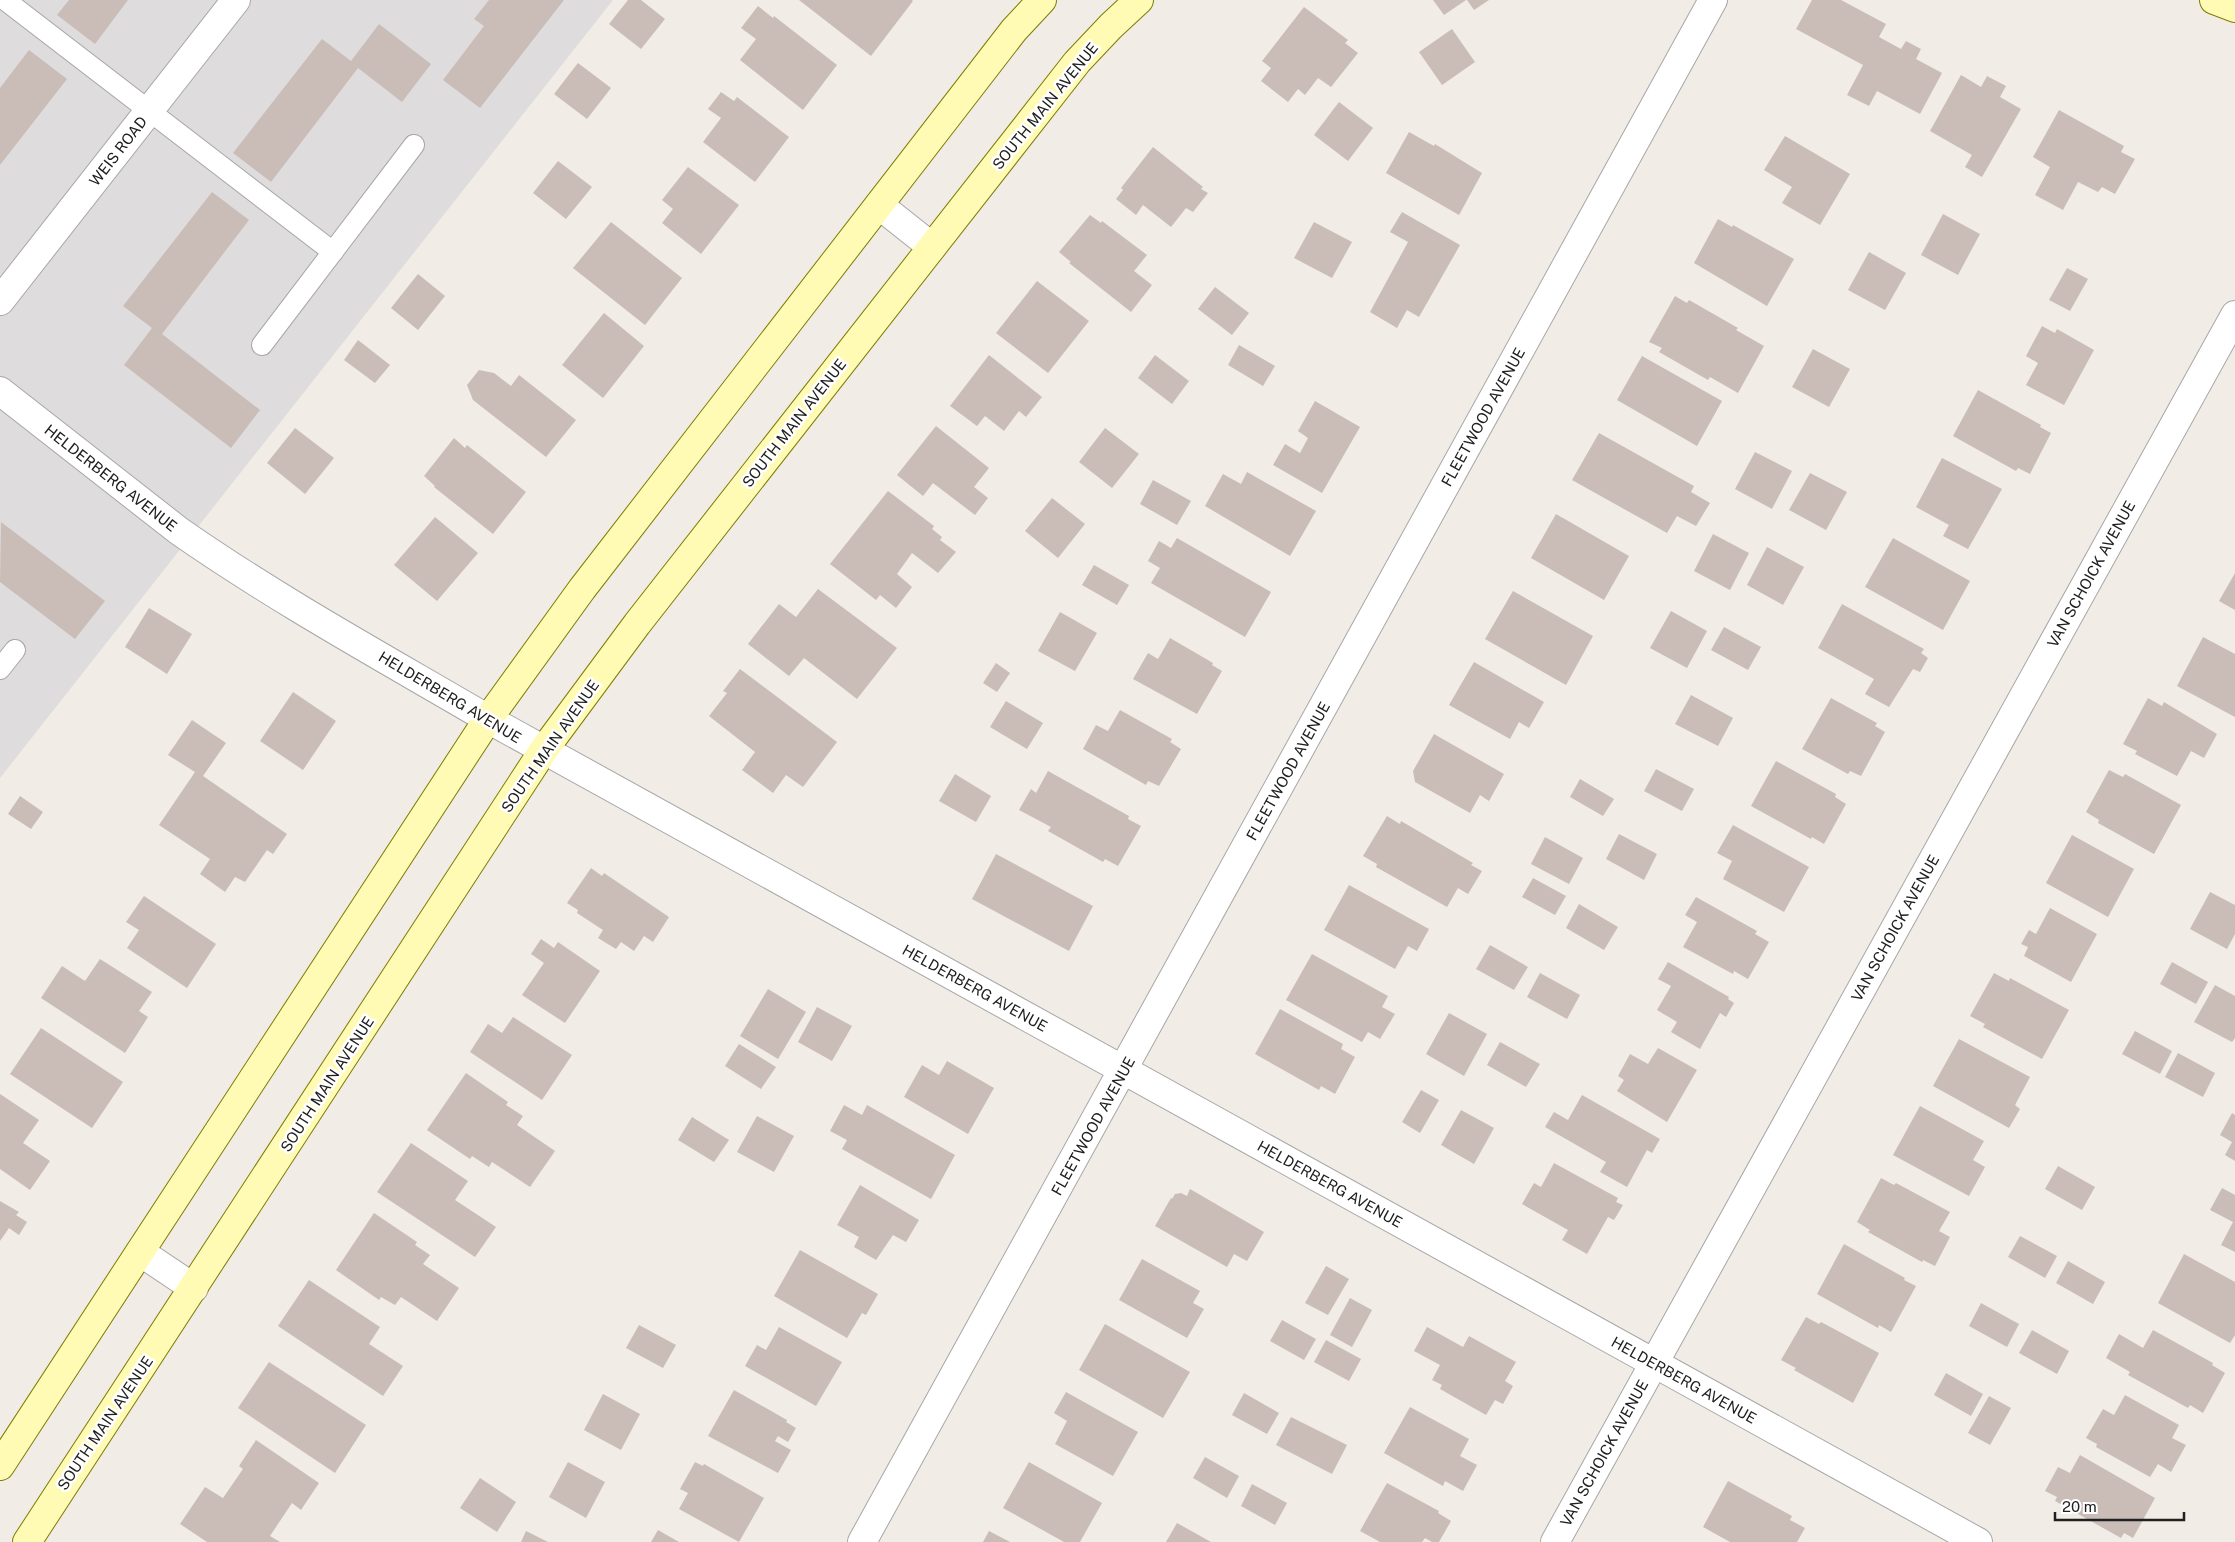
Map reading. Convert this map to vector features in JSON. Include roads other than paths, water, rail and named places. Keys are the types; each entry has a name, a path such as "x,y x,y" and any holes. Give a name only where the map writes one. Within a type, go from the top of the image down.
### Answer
{"street":[{"name":"WEIS ROAD","path":"0,301 236,0"},
{"path":"0,1466 488,719 582,589 1014,30 1042,0"},
{"name":"SOUTH MAIN AVENUE","path":"27,1542 543,751 637,624 1078,62 1111,26 1139,0"},
{"name":"FLEETWOOD AVENUE","path":"862,1542 1713,0"},
{"path":"2214,0 2235,8"},
{"path":"879,205 932,247"},
{"name":"VAN SCHOICK AVENUE","path":"1555,1542 2235,315"},
{"name":"HELDERBERG AVENUE","path":"0,391 206,550 261,585 488,719 1978,1542"},
{"path":"140,1252 194,1288"}],"lane":[{"path":"5,0 333,252"},
{"path":"262,345 414,145"},
{"path":"0,669 15,650"}]}
